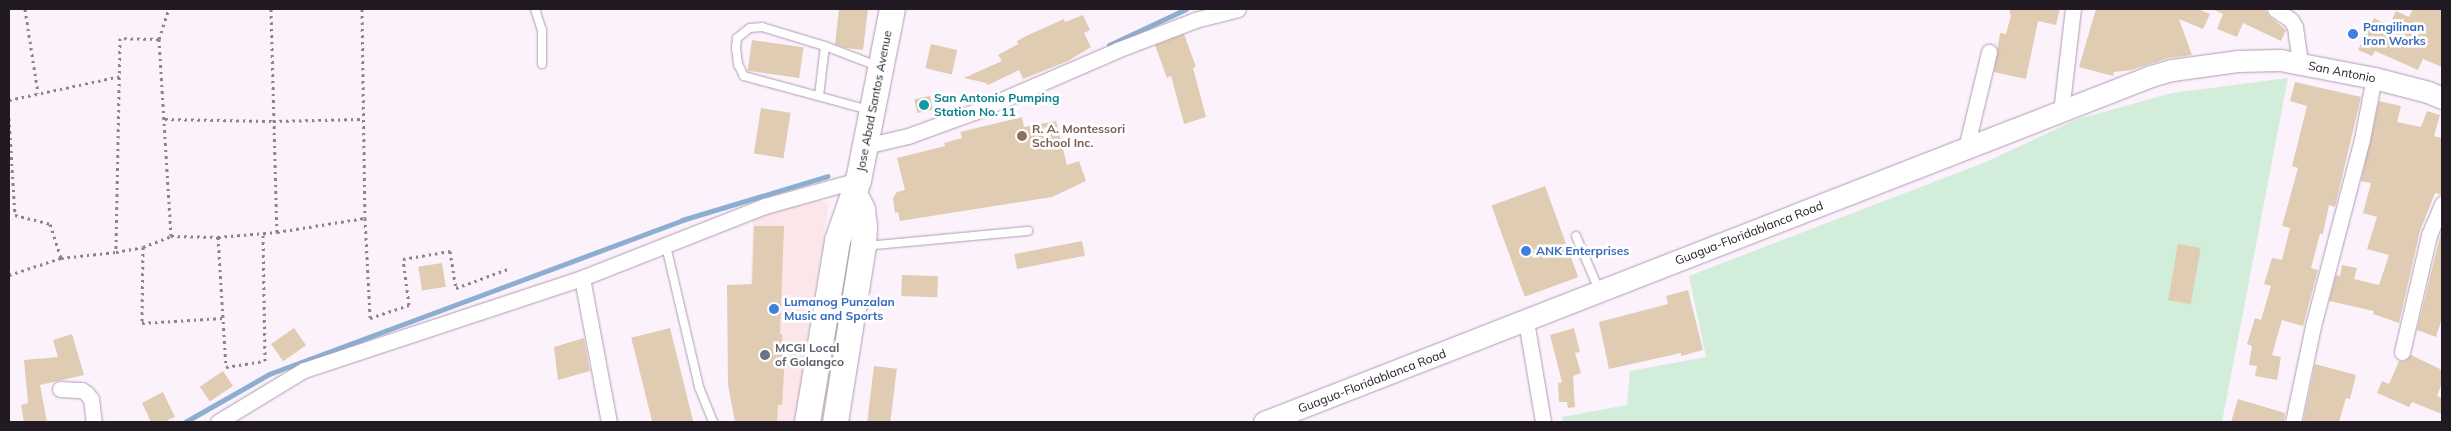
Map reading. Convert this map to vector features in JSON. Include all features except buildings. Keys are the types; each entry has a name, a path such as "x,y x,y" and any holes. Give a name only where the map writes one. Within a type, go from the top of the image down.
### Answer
{"highway":[{"name":"Jose Abad Santos Avenue","path":"807,422 837,240 856,187 892,9"},
{"path":"834,422 863,246 864,226 862,209 856,187"}],"main road":[{"name":"San Antonio","path":"2238,61 2280,60 2300,63 2374,78 2428,92 2442,98"},
{"name":"Guagua-Floridablanca Road","path":"1264,422 2151,76 2172,70 2238,61"}],"street":[{"path":"865,146 908,136 974,112 1125,47 1194,20 1238,9"},
{"path":"2061,112 2073,9"},
{"path":"2275,9 2291,20 2295,27 2300,63"},
{"path":"1966,148 1989,52"},
{"path":"2293,422 2312,326 2362,139 2374,78"},
{"path":"218,422 304,370 582,278 765,206 856,187"},
{"path":"2402,352 2429,235 2442,204"},
{"path":"582,278 609,422"},
{"path":"1526,321 1543,422"},
{"path":"60,389 82,390 87,394 91,399 94,422"}],"lane":[{"path":"535,9 542,30 542,64"},
{"path":"872,111 744,76 740,71 736,48 737,38 750,28 758,27 825,46 881,68"},
{"path":"820,96 825,46"},
{"path":"863,246 1028,231"},
{"path":"1576,236 1600,292"},
{"path":"666,246 699,387 713,422"}],"path":[{"path":"25,9 38,93"},
{"path":"169,9 159,39 171,236"},
{"path":"270,9 277,232"},
{"path":"362,9 365,218 370,318 408,305 403,259 450,251 456,288 508,269"},
{"path":"116,252 121,76 120,38 159,39"},
{"path":"9,100 121,76"},
{"path":"9,118 10,177 16,215"},
{"path":"165,119 274,121 363,119"},
{"path":"9,217 16,215 50,224 61,258"},
{"path":"9,275 61,258 143,247 171,236 218,237 277,232 365,218"},
{"path":"218,237 226,367 264,361 263,233"},
{"path":"143,247 142,323 223,318"}],"shaded area":[{"path":"820,201 829,204 794,422 753,422 747,385 753,216"}],"green space":[{"path":"2288,78 2222,422 1563,422 1562,417 1627,405 1630,371 1706,357 1689,276 1986,162 2078,119 2172,93"}],"waterway":[{"path":"1109,45 1186,9"},
{"path":"185,422 269,374 682,220 828,176"}],"place":[{"name":"Pangilinan Iron Works","path":"2353,34"},
{"name":"San Antonio Pumping Station No. 11","path":"924,105"},
{"name":"R. A. Montessori School Inc.","path":"1022,136"},
{"name":"ANK Enterprises","path":"1526,251"},
{"name":"Lumanog Punzalan Music and Sports","path":"774,309"},
{"name":"MCGI Local of Golangco","path":"765,355"}]}
